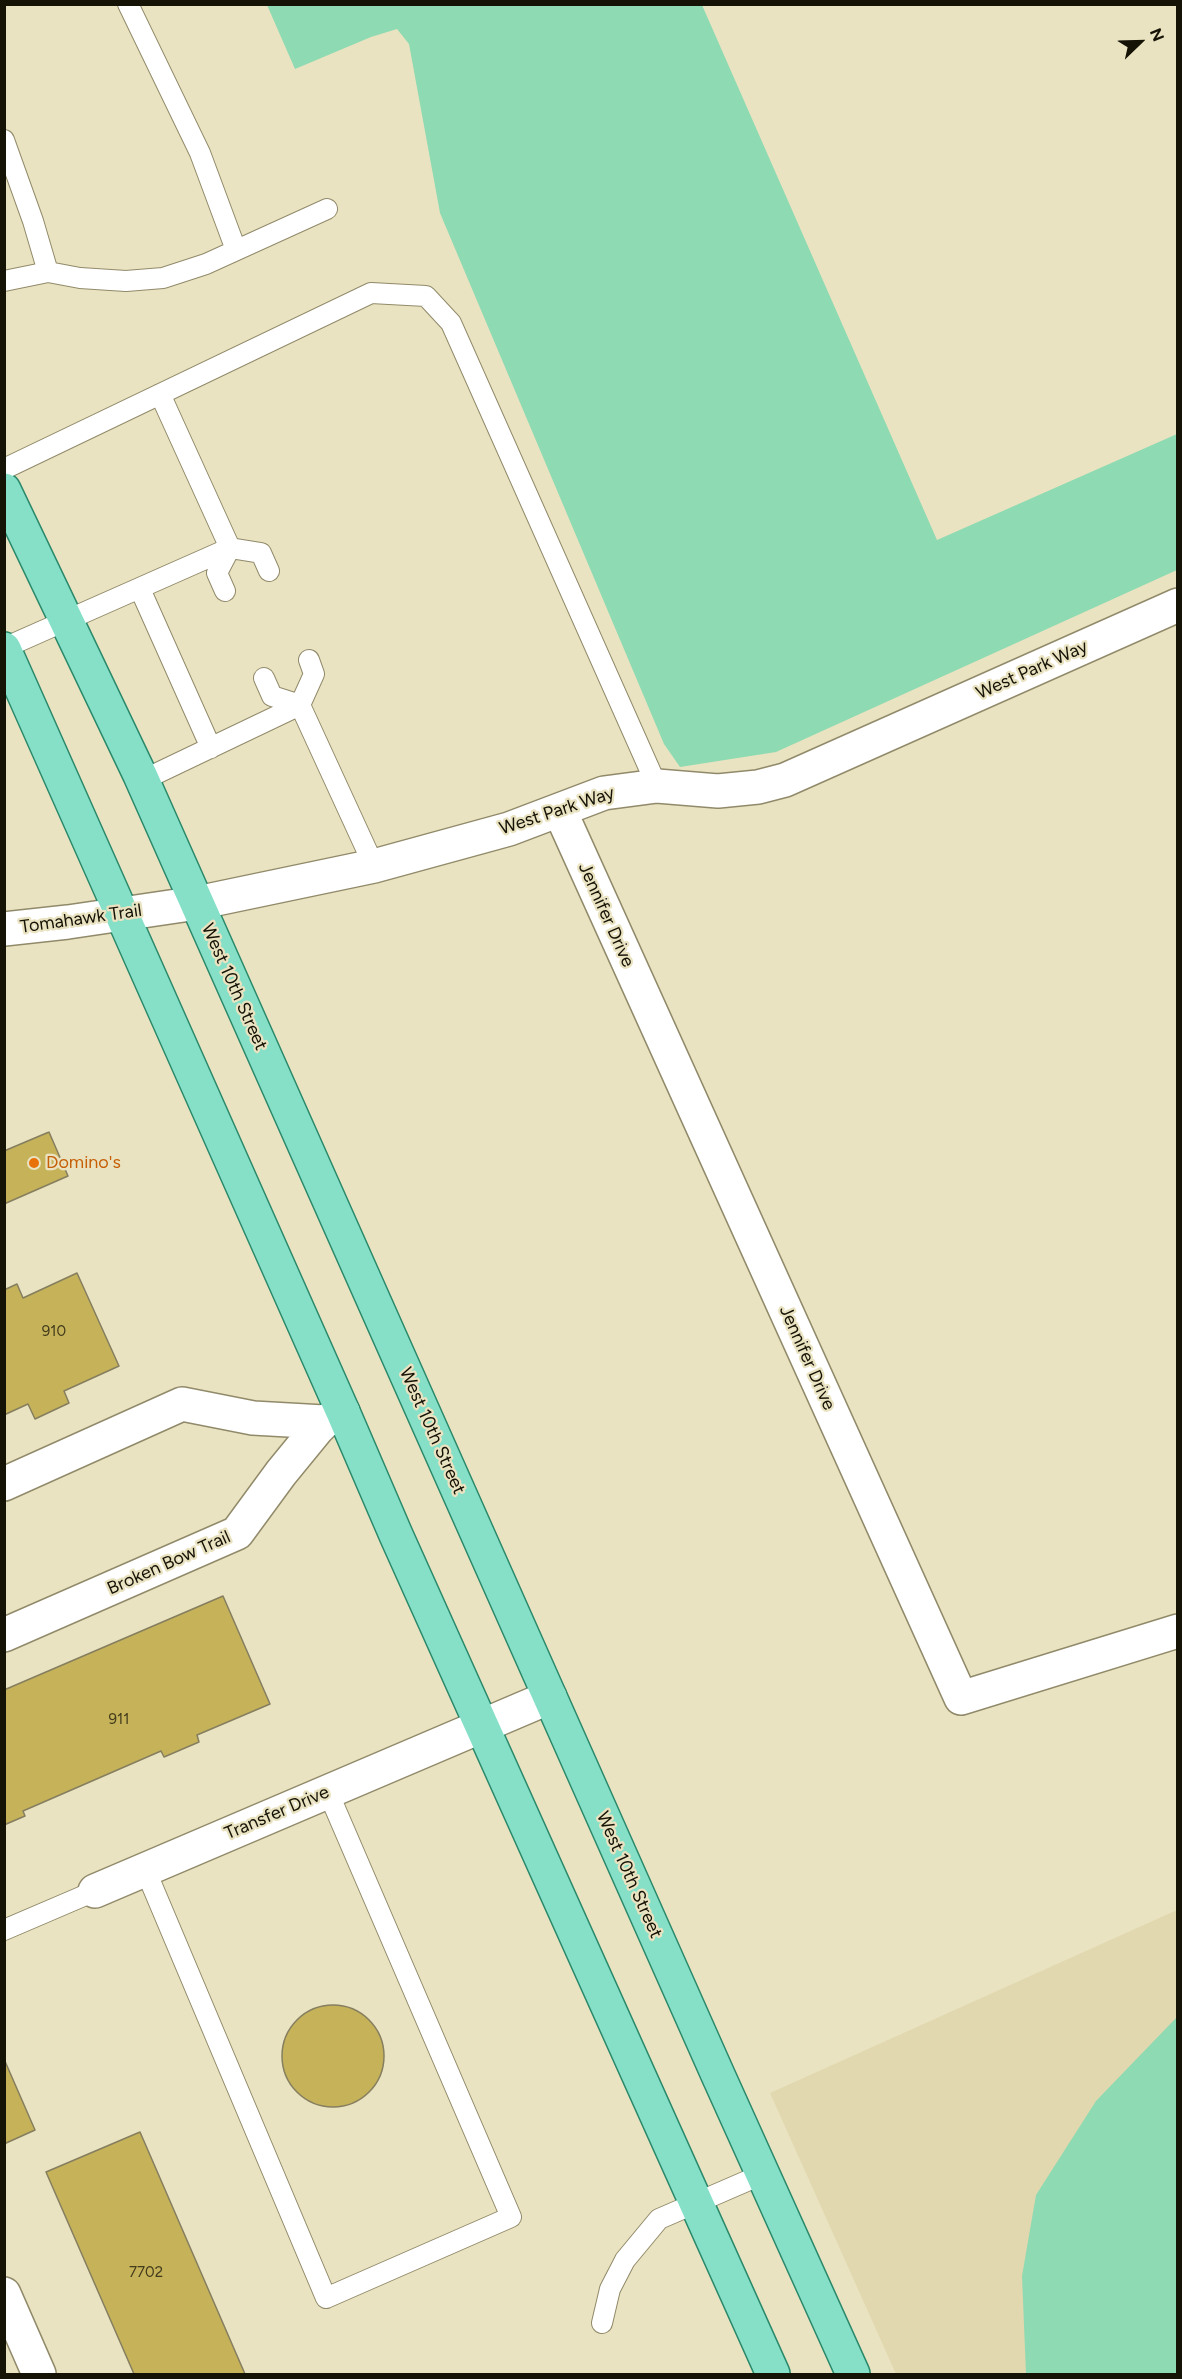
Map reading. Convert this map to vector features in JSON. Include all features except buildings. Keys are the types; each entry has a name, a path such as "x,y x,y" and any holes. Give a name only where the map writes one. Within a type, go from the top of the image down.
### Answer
{"main road":[{"name":"West 10th Street","path":"4,490 143,780 853,2374"},
{"path":"4,648 121,914 334,1417 481,1727 773,2374"}],"street":[{"name":"West Park Way","path":"158,908 197,903 374,866 509,829 604,793 657,786 718,791 758,787 784,780 1178,605"},
{"name":"Jennifer Drive","path":"560,811 961,1698 1178,1631"},
{"name":"Tomahawk Trail","path":"4,929 158,908"},
{"path":"4,1484 182,1404 253,1418 334,1417"},
{"name":"Broken Bow Trail","path":"4,1635 237,1533 281,1473 334,1417"},
{"name":"Transfer Drive","path":"95,1891 550,1697"},
{"path":"4,2294 39,2374"}],"lane":[{"path":"128,4 200,153 236,250"},
{"path":"4,140 33,221 48,272"},
{"path":"4,281 48,272 80,278 126,281 163,278 206,264 327,209"},
{"path":"4,469 371,293 426,296 451,323 657,786"},
{"path":"160,394 230,548"},
{"path":"225,591 217,573 230,548"},
{"path":"4,648 140,590 230,548 261,553 269,571"},
{"path":"140,590 211,748"},
{"path":"143,780 300,705 314,674 309,660"},
{"path":"264,678 272,696 300,705 374,866"},
{"path":"145,1869 326,2298 511,2217 328,1792"},
{"name":"Transfer Drive","path":"4,1929 95,1891"},
{"path":"602,2323 610,2289 625,2260 659,2220 763,2174"}],"shaded area":[{"path":"1177,1910 1177,2374 896,2374 770,2093"}],"green space":[{"path":"267,5 702,5 937,540 1177,434 1177,570 776,752 680,767 664,744 440,213 409,44 397,29 371,37 295,69"},
{"path":"1177,2017 1177,2374 1026,2374 1022,2276 1036,2195 1096,2101"}],"place":[{"name":"Domino's","path":"34,1163"}]}
